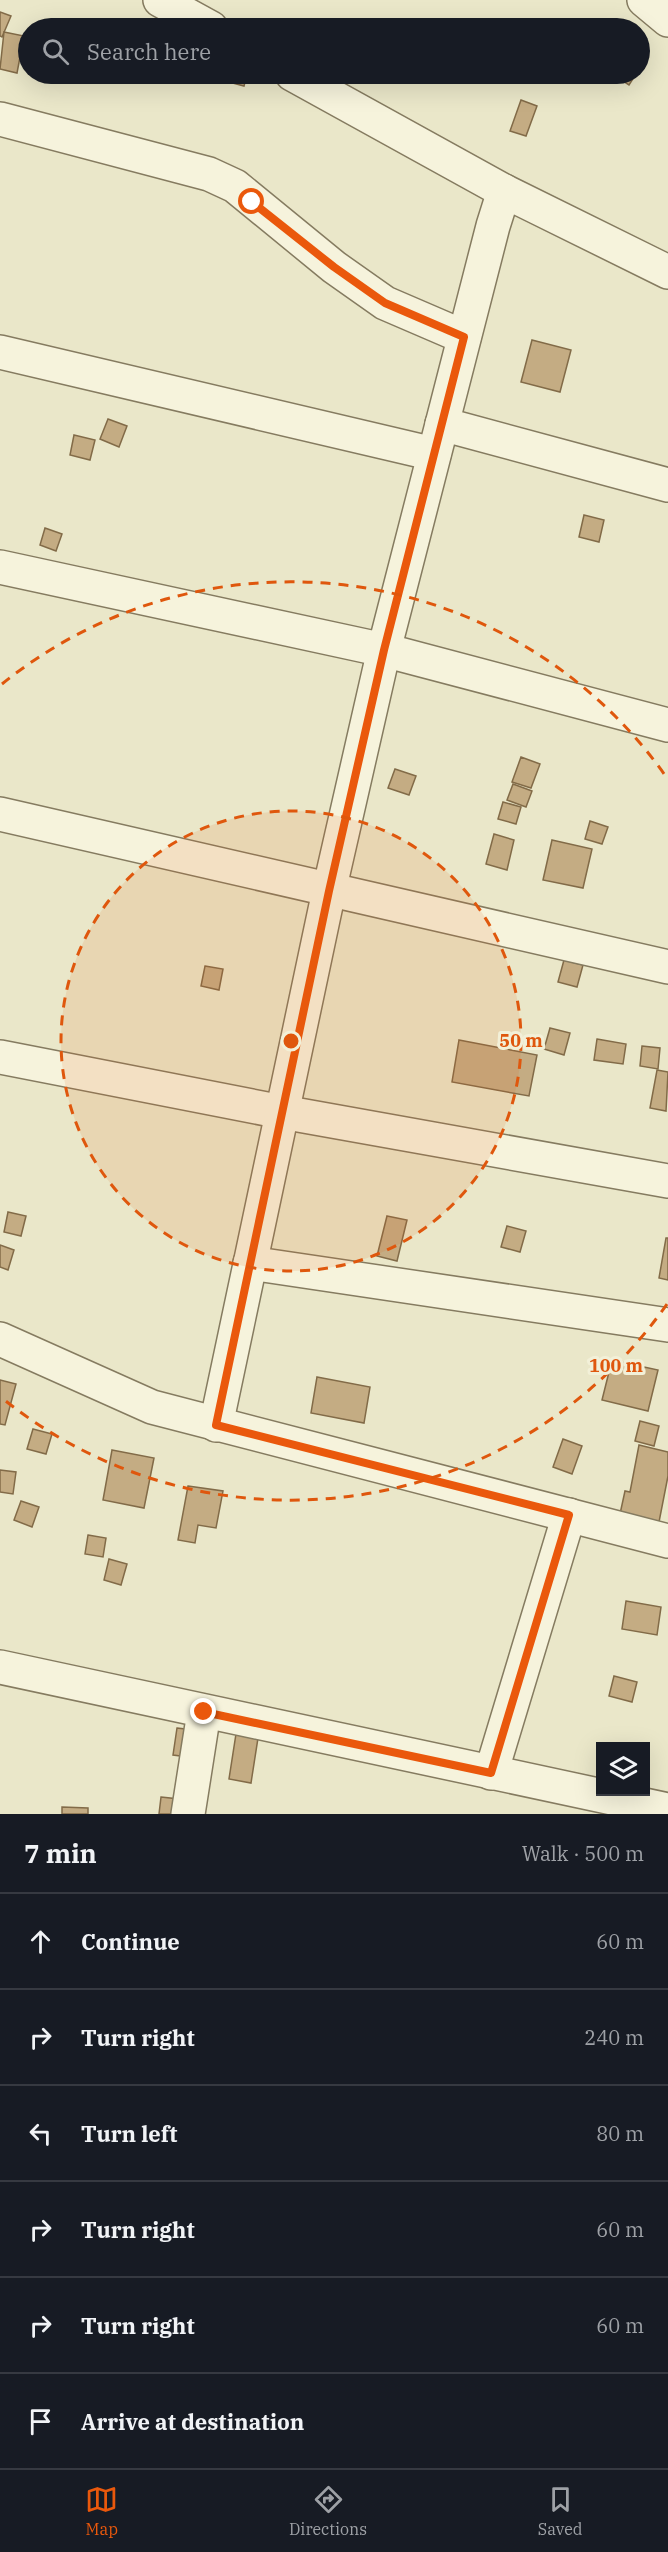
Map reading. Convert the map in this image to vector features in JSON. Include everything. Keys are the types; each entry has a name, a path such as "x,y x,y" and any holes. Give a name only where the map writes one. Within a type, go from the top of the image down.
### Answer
{"street":[{"path":"160,0 193,18"},
{"path":"310,84 504,190 668,272"},
{"path":"0,119 209,174 235,186 334,267 385,303 464,337"},
{"path":"216,1425 329,891 384,650 504,190"},
{"path":"0,352 668,485"},
{"path":"0,567 384,650 668,725"},
{"path":"0,814 668,967"},
{"path":"0,1057 282,1112 668,1181"},
{"path":"250,1263 668,1325"},
{"path":"0,1339 152,1407 668,1541"},
{"path":"491,1773 569,1515"},
{"path":"0,1667 668,1810"},
{"path":"188,1814 204,1712"}],"building":[{"path":"0,12 11,16 2,37 0,36"},
{"path":"4,32 18,35 17,73 0,69"},
{"path":"521,100 537,106 526,136 510,131"},
{"path":"532,340 571,350 560,392 521,382"},
{"path":"108,419 127,426 119,447 100,439"},
{"path":"74,435 95,440 90,460 70,455"},
{"path":"584,515 604,520 599,542 579,537"},
{"path":"45,528 62,534 56,551 40,545"},
{"path":"521,757 540,764 531,788 512,782"},
{"path":"395,769 416,776 409,795 388,788"},
{"path":"513,784 532,791 526,807 507,800"},
{"path":"503,802 521,807 516,824 498,819"},
{"path":"590,821 608,827 602,844 585,839"},
{"path":"494,834 514,840 507,870 486,864"},
{"path":"552,840 592,849 583,888 543,880"},
{"path":"564,960 583,965 577,987 558,982"},
{"path":"205,966 223,969 219,990 201,986"},
{"path":"550,1028 570,1033 564,1055 544,1049"},
{"path":"597,1039 626,1044 623,1064 594,1060"},
{"path":"459,1040 537,1055 529,1096 452,1082"},
{"path":"642,1046 660,1048 658,1069 640,1066"},
{"path":"657,1070 668,1072 666,1111 650,1108"},
{"path":"8,1212 26,1216 21,1236 4,1232"},
{"path":"387,1216 407,1220 397,1261 377,1256"},
{"path":"507,1226 526,1231 520,1252 501,1247"},
{"path":"666,1238 668,1238 668,1280 659,1278"},
{"path":"0,1245 14,1250 8,1270 0,1267"},
{"path":"612,1360 658,1370 648,1411 602,1400"},
{"path":"317,1377 370,1387 364,1423 311,1413"},
{"path":"0,1380 16,1384 5,1425 0,1424"},
{"path":"640,1421 659,1426 654,1446 635,1441"},
{"path":"33,1429 52,1434 46,1454 27,1449"},
{"path":"563,1439 582,1446 572,1474 553,1467"},
{"path":"639,1445 668,1452 668,1476 659,1522 620,1514 625,1491 630,1492"},
{"path":"112,1450 154,1458 144,1508 103,1500"},
{"path":"0,1470 16,1472 13,1494 0,1492"},
{"path":"188,1486 223,1491 216,1528 198,1525 195,1543 178,1540"},
{"path":"21,1501 39,1507 32,1527 14,1520"},
{"path":"88,1535 106,1538 103,1557 85,1554"},
{"path":"109,1559 127,1564 121,1585 104,1580"},
{"path":"626,1601 661,1607 657,1635 622,1629"},
{"path":"614,1676 637,1682 632,1702 609,1696"},
{"path":"177,1728 193,1730 188,1757 173,1755"},
{"path":"236,1734 258,1738 251,1783 229,1779"},
{"path":"161,1797 179,1799 177,1814 159,1814"},
{"path":"62,1807 88,1808 88,1814 62,1814"}],"route":[{"path":"204,1712 491,1773 569,1515 216,1425 329,891 384,650 464,337 385,303 334,267 252,202"}]}
